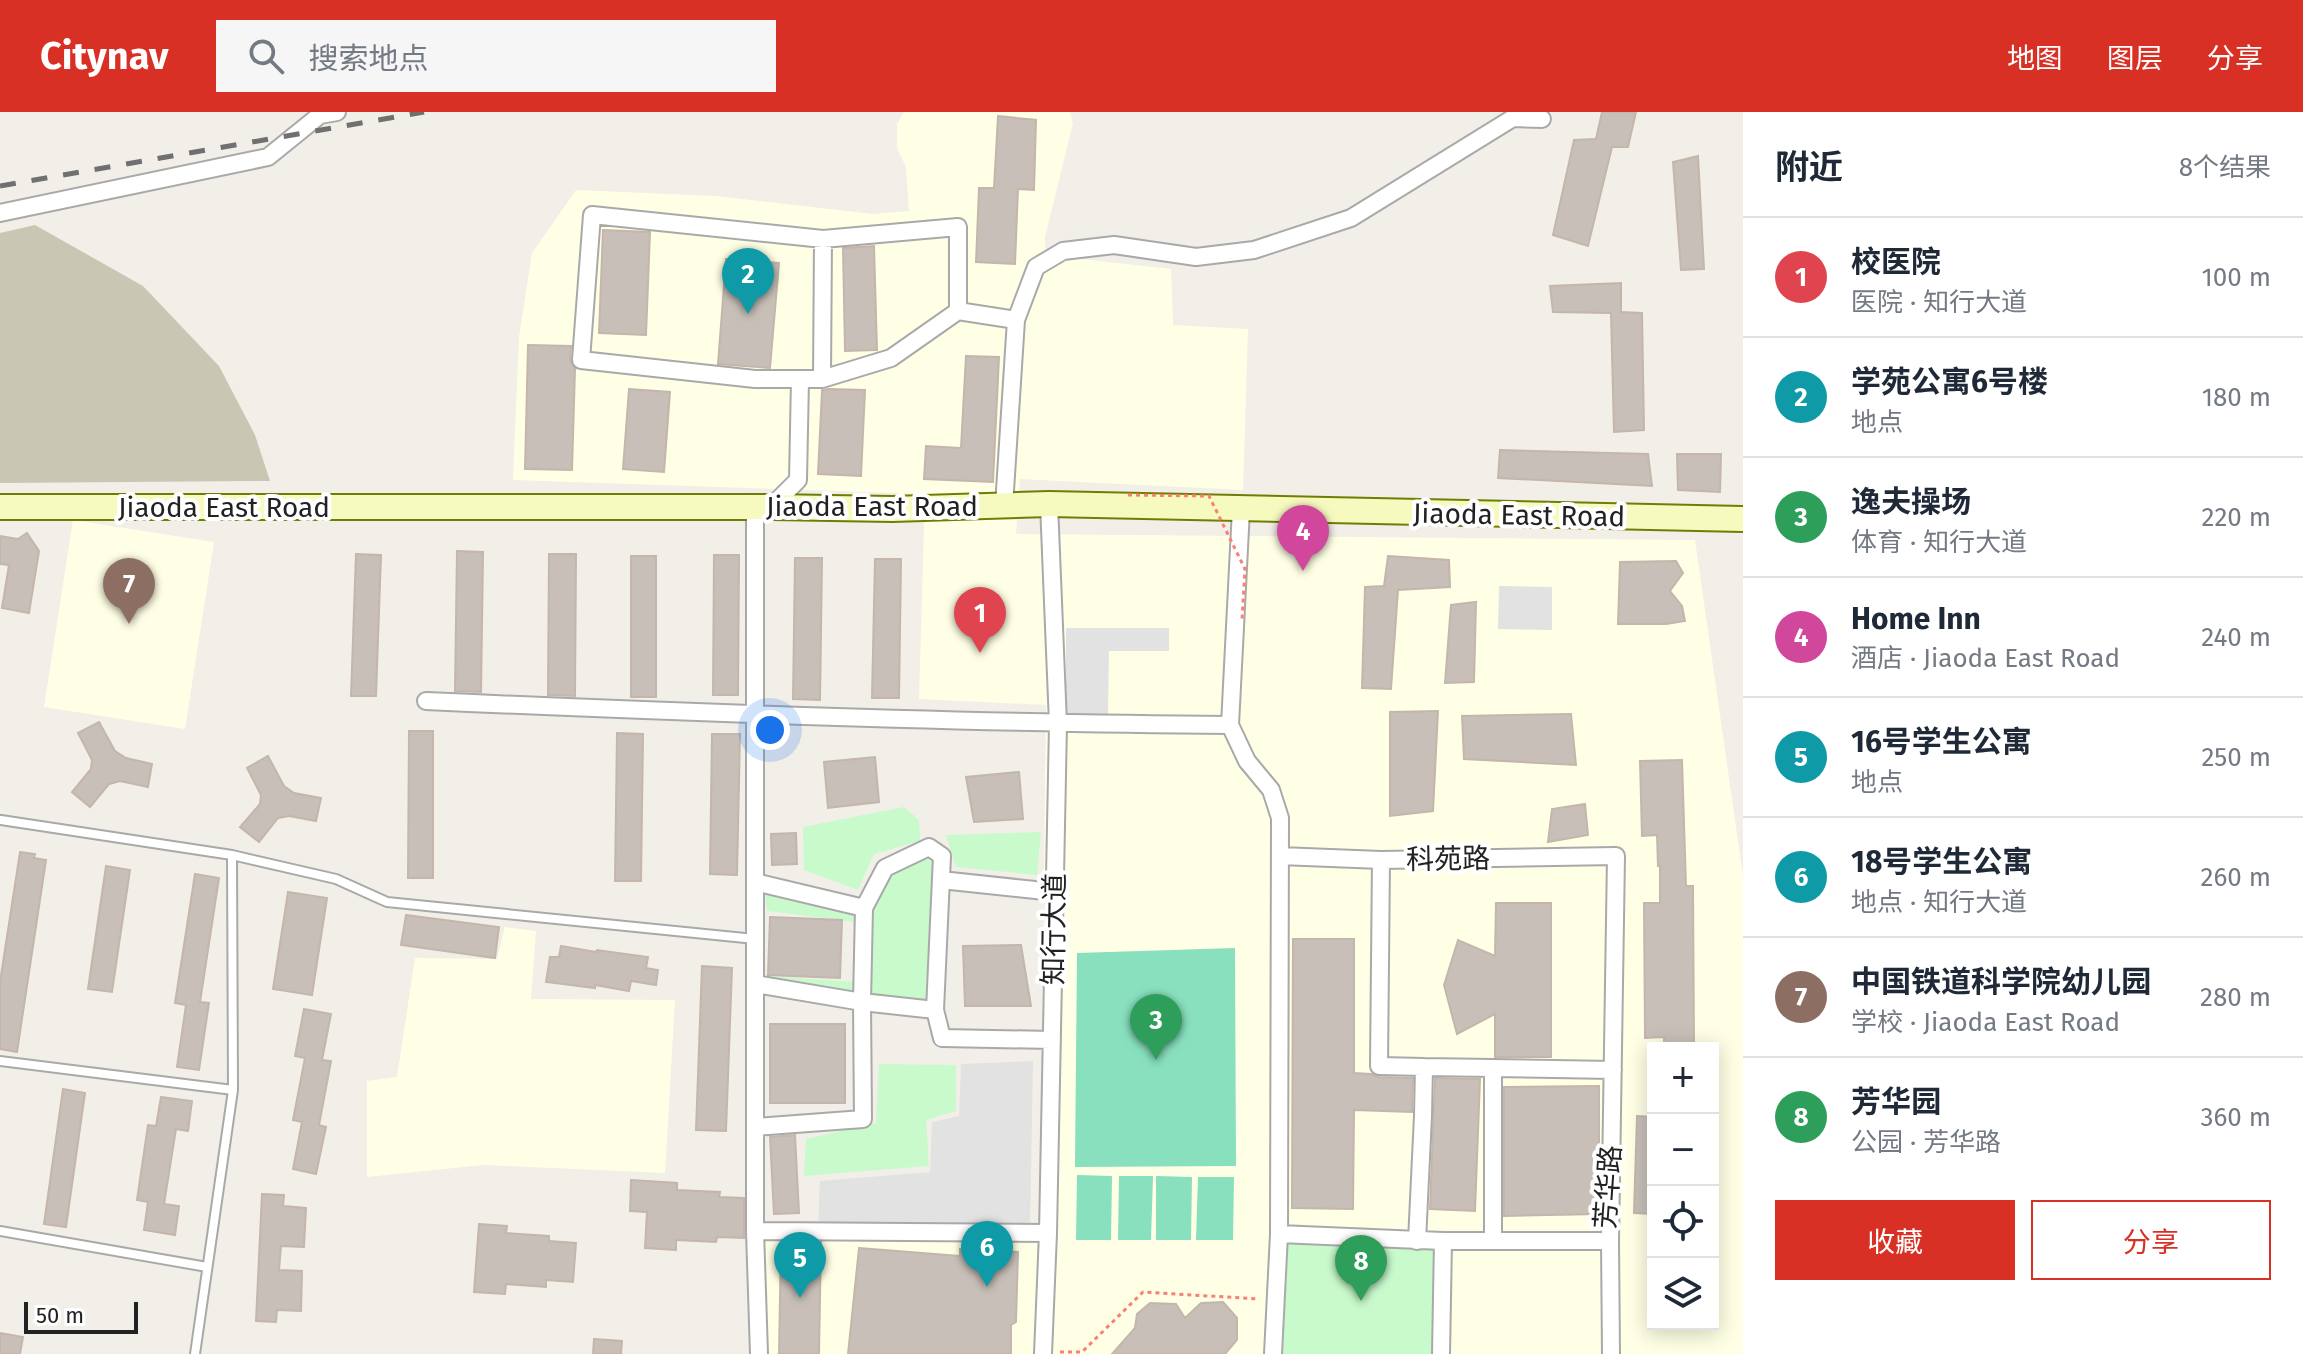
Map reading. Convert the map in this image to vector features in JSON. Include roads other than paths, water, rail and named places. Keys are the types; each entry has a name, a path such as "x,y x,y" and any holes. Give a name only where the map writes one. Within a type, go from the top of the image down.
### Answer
{"street":[{"path":"0,213 268,157 320,115 337,112"},
{"path":"1004,506 1016,320 1036,267 1063,251 1114,245 1196,257 1254,250 1351,218 1513,118 1542,119"},
{"path":"958,311 958,227 823,239 592,215 581,360 755,379 822,379 891,358 958,311 1016,320"},
{"path":"822,379 823,239"},
{"path":"759,1354 755,1231 754,715 763,507 798,480 800,379"},
{"name":"Jiaoda East Road","path":"0,507 892,509 1049,504 1743,519"},
{"name":"知行大道","path":"1043,1352 1058,724 1049,504"},
{"path":"1241,509 1230,725 1247,761 1271,790 1280,818 1279,1234 1273,1354"},
{"path":"426,701 754,715 1058,724 1230,725"},
{"path":"755,1127 863,1119 864,908 885,868 929,847 942,856 935,1010 942,1038 1052,1040"},
{"name":"科苑路","path":"1280,856 1381,860 1616,856"},
{"name":"芳华路","path":"1279,1234 1417,1241 1610,1241 1616,856"},
{"path":"1381,860 1379,1066 1613,1070"},
{"path":"941,880 1054,892"},
{"path":"755,882 864,908"},
{"path":"755,984 862,1002 935,1010"},
{"path":"1417,1241 1424,1067"},
{"path":"1493,1068 1493,1240"},
{"path":"755,1231 1048,1233"},
{"path":"1441,1354 1443,1241"},
{"path":"1610,1241 1611,1354"}],"lane":[{"path":"1,820 232,855 336,879 387,902 755,939"},
{"path":"195,1354 233,1090 232,855"},
{"path":"0,1061 233,1090"},
{"path":"0,1231 207,1267"}],"railway":[{"path":"0,186 424,112"}],"place":[{"name":"学苑公寓6号楼","path":"748,314"},
{"name":"Home Inn","path":"1303,571"},
{"name":"中国铁道科学院幼儿园","path":"129,624"},
{"name":"校医院","path":"980,653"},
{"name":"逸夫操场","path":"1156,1060"},
{"name":"18号学生公寓","path":"987,1287"},
{"name":"16号学生公寓","path":"800,1298"},
{"name":"芳华园","path":"1361,1301"}]}
